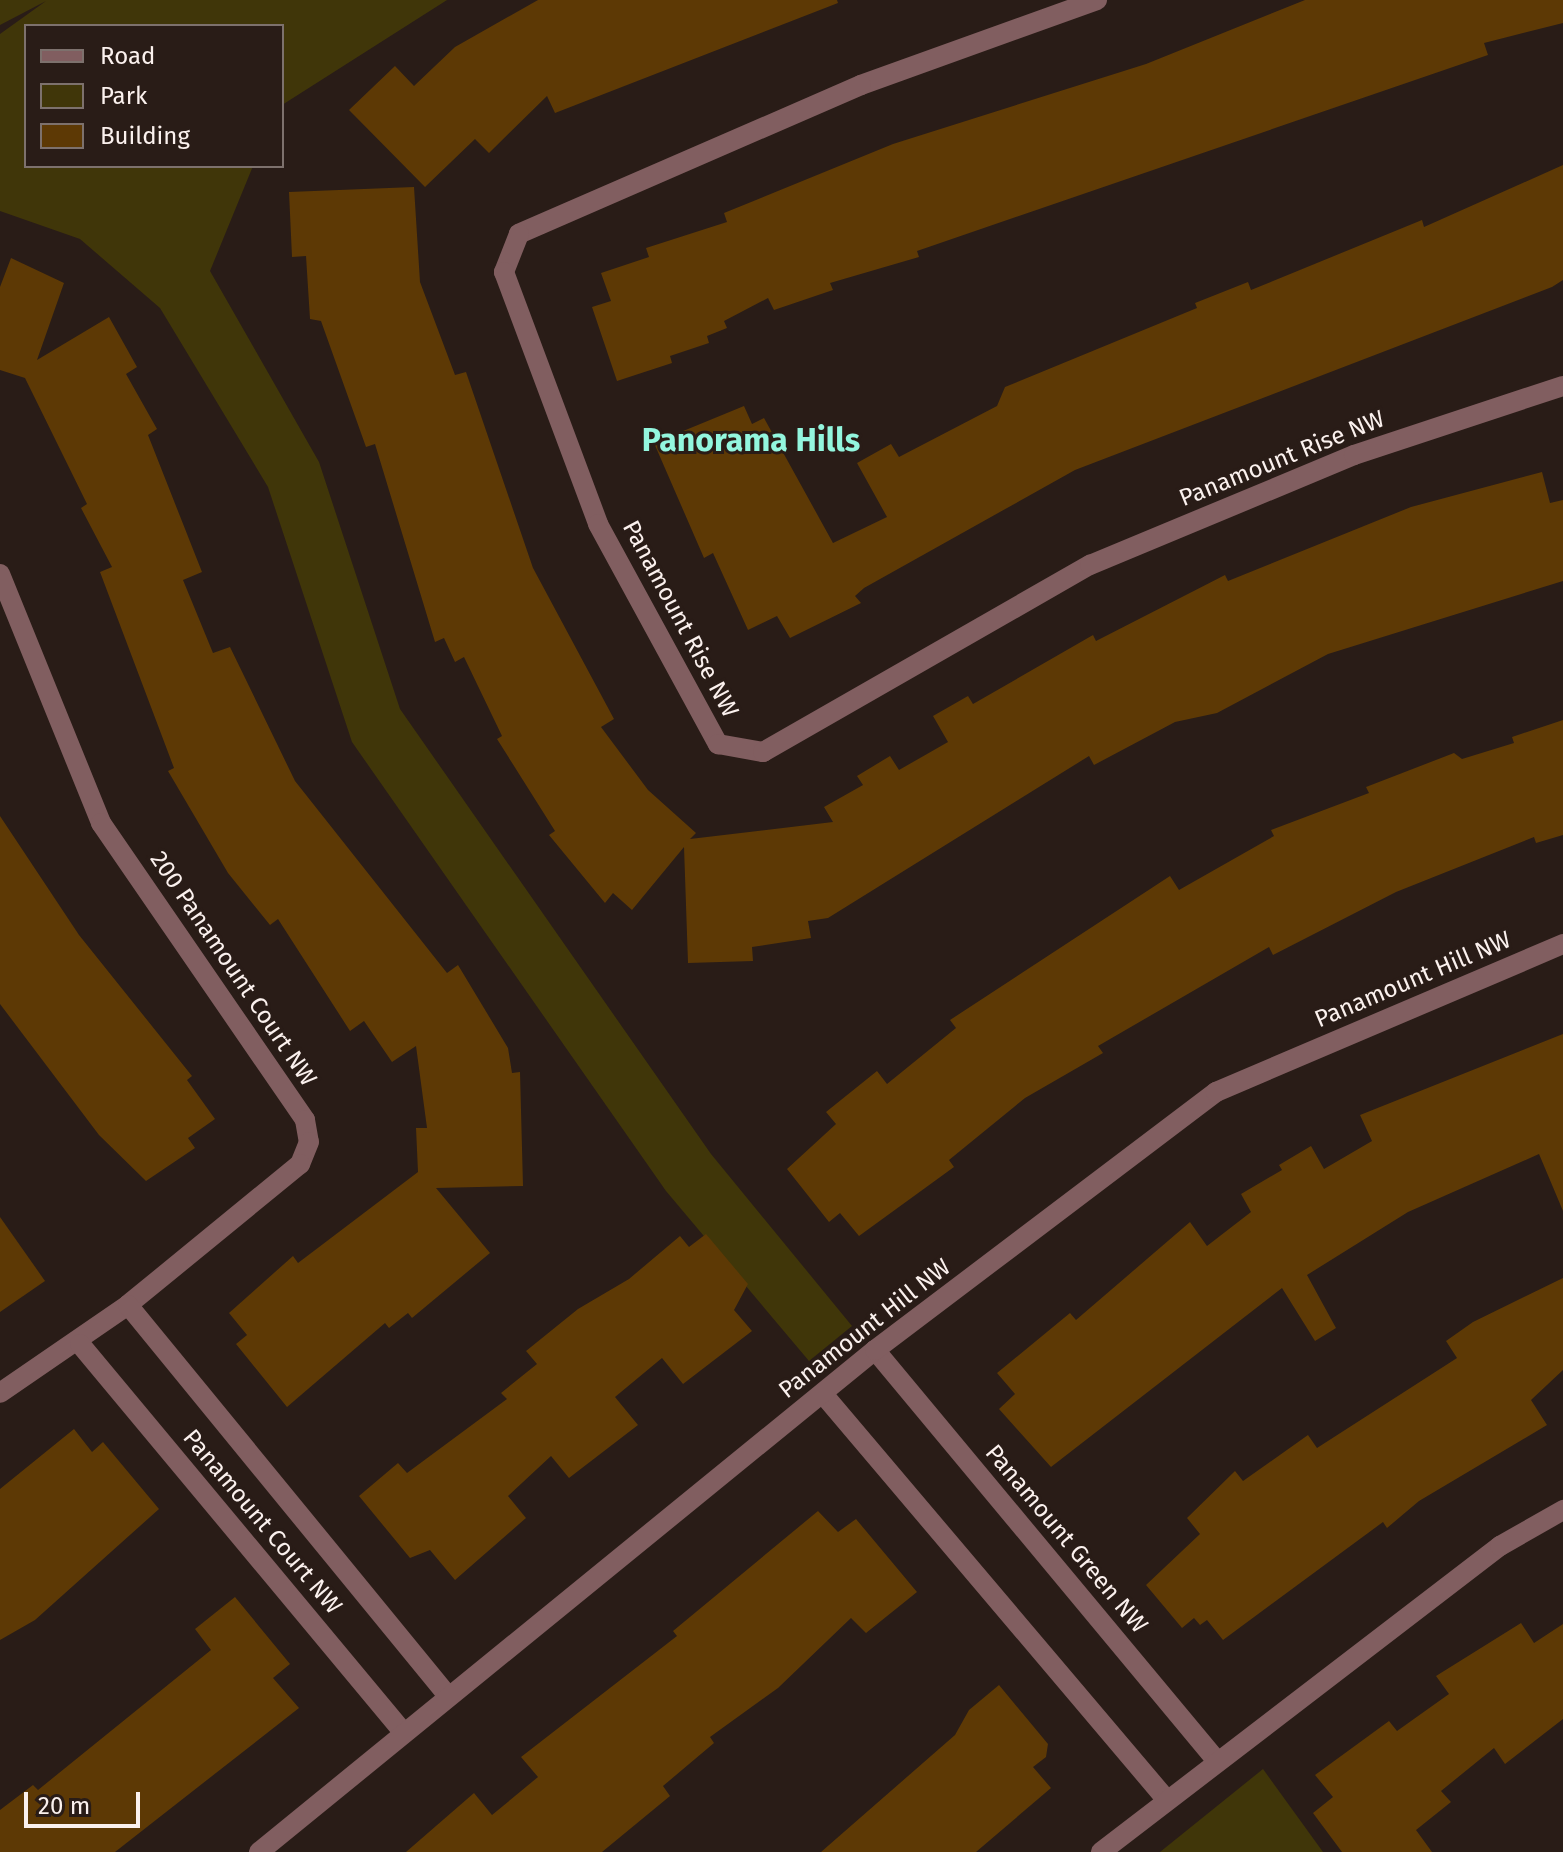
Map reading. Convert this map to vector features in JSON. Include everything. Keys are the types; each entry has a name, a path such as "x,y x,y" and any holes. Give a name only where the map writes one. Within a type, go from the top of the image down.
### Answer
{"street":[{"name":"Panamount Rise NW","path":"1097,0 861,85 519,234 504,272 598,524 718,744 763,752 1090,565 1354,455 1563,386"},
{"name":"200 Panamount Court NW","path":"0,574 101,823 305,1120 309,1142 300,1164 80,1344 0,1393"},
{"name":"Panamount Hill NW","path":"259,1852 875,1350 1216,1092 1563,944"},
{"name":"Panamount Court NW","path":"128,1305 448,1696"},
{"name":"Panamount Court NW","path":"80,1344 404,1733"},
{"name":"Panamount Green NW","path":"875,1350 1217,1761"},
{"path":"823,1394 1166,1799"},
{"path":"1101,1852 1166,1799 1500,1546 1563,1510"}],"green space":[{"path":"0,0 447,0 284,104 284,24 24,24 24,168 252,168 210,271 319,462 400,709 711,1154 852,1326 809,1361 666,1191 352,742 268,487 160,308 80,239 0,211 0,34 46,1 0,25"},
{"path":"1263,1769 1323,1852 1160,1852"}],"building":[{"path":"538,0 837,0 838,3 555,113 547,96 489,153 475,139 425,187 349,110 395,66 414,86 455,47"},
{"path":"1305,0 1563,0 1563,23 1484,43 1488,55 917,251 919,257 830,283 833,290 774,310 768,298 724,321 727,328 707,336 709,343 670,356 672,363 617,381 592,307 611,301 601,273 649,257 646,248 727,222 724,213 893,144 1146,64"},
{"path":"1563,165 1563,280 1552,287 1075,470 864,588 855,596 861,603 790,638 777,616 748,630 713,553 704,558 654,443 744,406 752,424 764,418 833,543 887,517 857,463 891,444 899,457 997,406 1005,387 1197,308 1195,303 1248,282 1251,290 1422,220 1424,227"},
{"path":"414,187 420,282 455,375 466,372 533,568 614,719 601,727 648,790 696,833 690,839 833,822 824,807 863,785 857,776 890,756 899,770 948,742 933,716 968,696 973,704 1093,635 1096,641 1225,575 1228,581 1411,507 1542,472 1550,503 1563,500 1563,581 1328,654 1217,713 1175,722 1094,765 1089,756 828,918 808,921 811,938 752,947 753,961 688,963 684,847 632,910 613,893 605,903 549,835 555,831 497,739 502,736 464,657 455,662 444,638 435,642 375,444 366,447 321,321 310,319 306,256 292,257 289,192"},
{"path":"11,258 64,283 37,360 109,317 137,367 126,374 157,429 148,435 202,572 183,580 213,653 230,647 295,781 447,973 458,965 508,1048 512,1073 520,1072 523,1186 436,1188 490,1253 412,1318 408,1313 389,1328 385,1323 287,1407 236,1344 247,1335 229,1313 293,1256 298,1263 418,1172 416,1128 427,1128 416,1046 392,1062 364,1021 350,1031 278,919 270,925 228,873 168,771 174,768 100,572 112,567 81,508 87,504 25,378 0,370 0,287"},
{"path":"1563,720 1563,835 1536,843 1534,837 1396,892 1273,955 1269,947 1098,1046 1103,1053 1025,1098 949,1160 954,1167 859,1236 840,1213 829,1222 787,1169 836,1124 826,1112 877,1071 887,1084 956,1028 950,1020 1170,876 1179,890 1274,836 1271,830 1369,793 1366,787 1454,753 1462,759 1514,743 1512,737"},
{"path":"0,816 79,935 192,1076 187,1080 215,1119 188,1138 195,1148 146,1181 99,1135 0,1004"},
{"path":"1563,1034 1563,1211 1539,1154 1408,1212 1307,1275 1336,1328 1315,1341 1282,1288 1051,1467 999,1409 1015,1394 997,1373 1070,1313 1076,1320 1190,1222 1207,1246 1251,1212 1241,1194 1282,1170 1279,1165 1311,1146 1324,1169 1372,1141 1360,1115"},
{"path":"0,1217 45,1281 0,1312"},
{"path":"706,1234 748,1284 734,1310 752,1331 683,1384 662,1358 615,1397 638,1425 569,1478 551,1456 508,1496 526,1518 455,1580 430,1550 410,1558 359,1496 398,1463 407,1473 507,1399 501,1393 537,1364 526,1351 578,1309 629,1279 680,1236 689,1247"},
{"path":"1563,1278 1563,1370 1531,1400 1547,1425 1419,1501 1387,1528 1383,1522 1223,1640 1207,1620 1200,1625 1194,1618 1182,1628 1146,1585 1200,1534 1187,1518 1235,1471 1243,1481 1308,1435 1317,1448 1457,1358 1446,1341 1473,1322"},
{"path":"74,1429 92,1452 103,1442 159,1509 35,1620 0,1640 0,1489"},
{"path":"818,1511 838,1532 856,1519 917,1592 866,1633 851,1618 778,1688 710,1737 714,1743 663,1786 670,1796 602,1852 406,1852 474,1793 492,1815 538,1777 521,1757 677,1636 673,1631"},
{"path":"235,1597 290,1664 273,1678 299,1708 115,1852 0,1852 0,1810 33,1785 38,1790 211,1650 195,1629"},
{"path":"1521,1623 1534,1643 1563,1624 1563,1719 1505,1764 1494,1748 1441,1791 1451,1802 1416,1830 1432,1852 1342,1852 1313,1813 1333,1797 1315,1775 1389,1721 1397,1731 1449,1694 1436,1676"},
{"path":"999,1685 1048,1744 1046,1757 1033,1767 1051,1788 976,1852 821,1852 955,1735 969,1710"}],"district":[{"name":"Panorama Hills","path":"751,440"}]}
